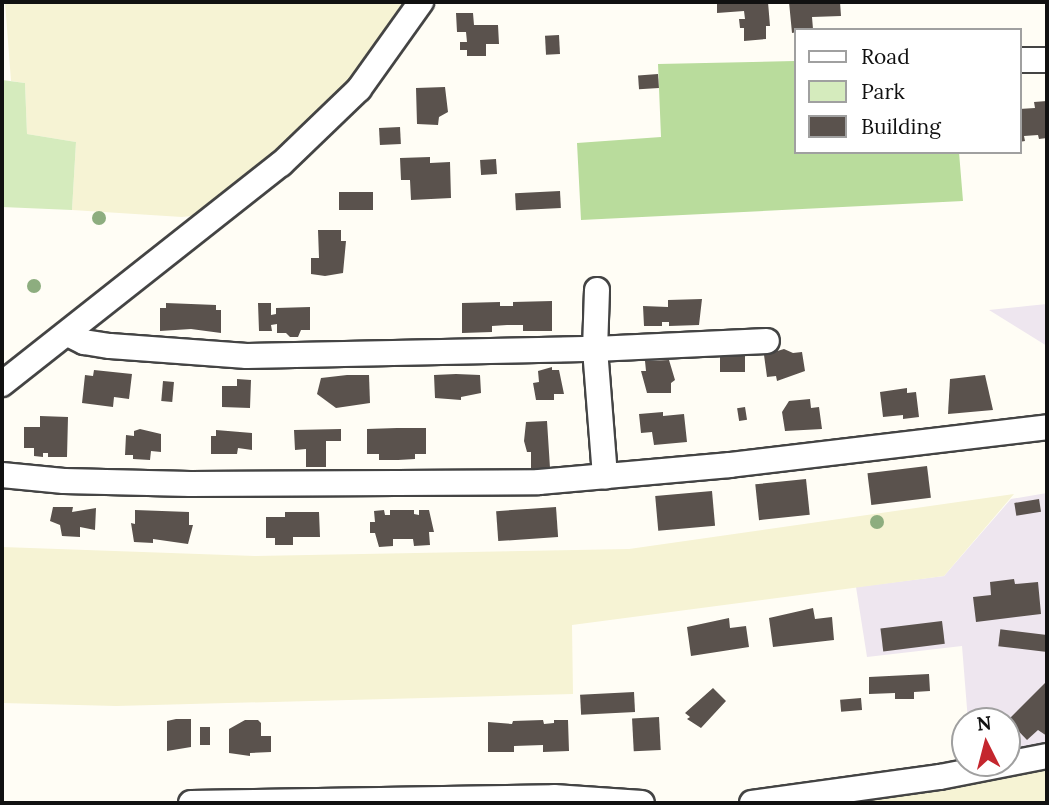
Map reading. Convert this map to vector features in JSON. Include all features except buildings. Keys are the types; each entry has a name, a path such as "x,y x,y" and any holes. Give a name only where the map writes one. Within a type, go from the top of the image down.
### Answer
{"street":[{"path":"2,384 281,164 359,89 421,2"},
{"path":"1021,60 1047,61"},
{"path":"597,290 596,349 605,477"},
{"path":"68,334 84,342 110,346 247,356 596,349 767,341"},
{"path":"2,475 78,481 317,486 539,482 605,477 1047,427"},
{"path":"752,803 940,777 1047,756"},
{"path":"191,803 554,797 642,803"}],"shaded area":[{"path":"5,2 409,2 341,94 292,140 200,215 182,217 72,210 76,142 27,134 25,83 11,81"},
{"path":"1047,304 1047,346 989,310 1027,306"},
{"path":"1047,493 1047,753 1021,757 1021,707 967,707 962,646 867,657 856,587 944,576 1011,499"},
{"path":"1014,494 944,576 572,625 573,694 116,706 2,703 2,547 255,556 629,549"},
{"path":"1047,765 1047,803 780,803 963,777 1021,777 1021,769"}],"green space":[{"path":"794,61 794,154 959,154 963,201 581,220 577,143 661,137 658,64"},
{"path":"2,80 25,83 27,134 76,142 72,210 2,207"}]}
